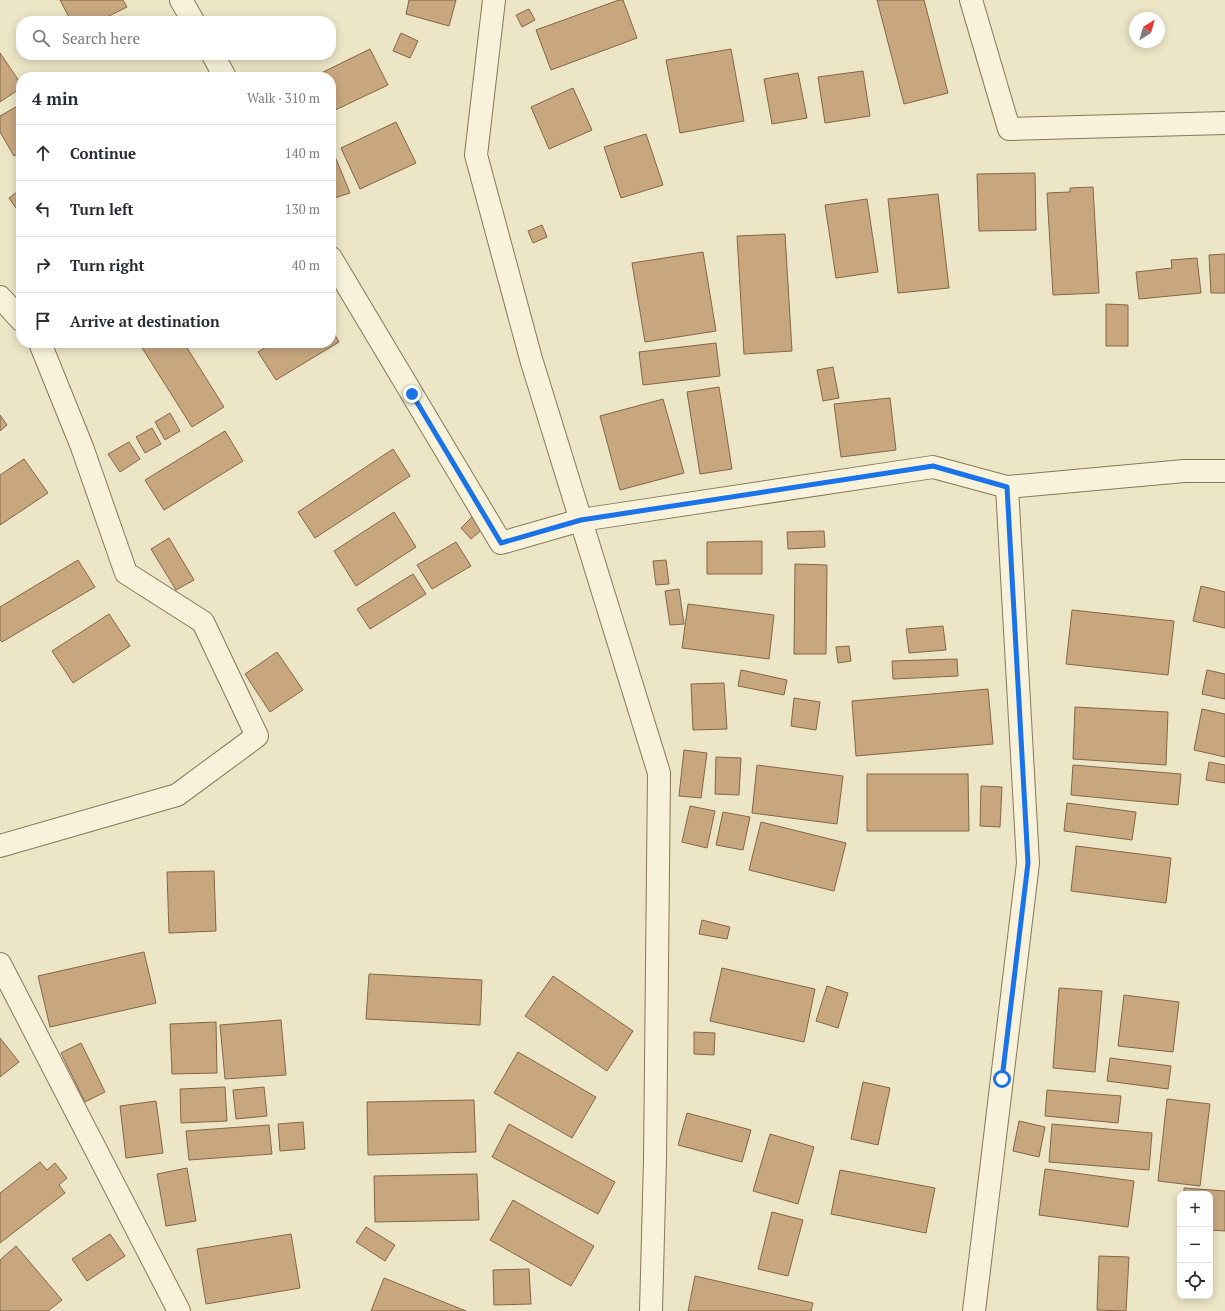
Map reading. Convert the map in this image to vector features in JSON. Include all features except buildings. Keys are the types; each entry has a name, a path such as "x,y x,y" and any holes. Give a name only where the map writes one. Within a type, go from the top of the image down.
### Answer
{"street":[{"path":"181,0 190,16"},
{"path":"494,0 476,155 532,359 659,773 656,1160 651,1311"},
{"path":"971,0 1009,129 1225,123"},
{"path":"216,60 223,72"},
{"path":"336,266 501,543 581,520 933,466 1007,487 1184,471 1225,471"},
{"path":"0,297 16,315"},
{"path":"0,846 177,795 257,736 204,622 126,573 82,447 42,348"},
{"path":"974,1311 1028,863 1007,487"},
{"path":"0,965 179,1311"}],"route":[{"path":"412,394 501,543 581,520 933,466 1007,487 1028,863 1002,1079"}]}
